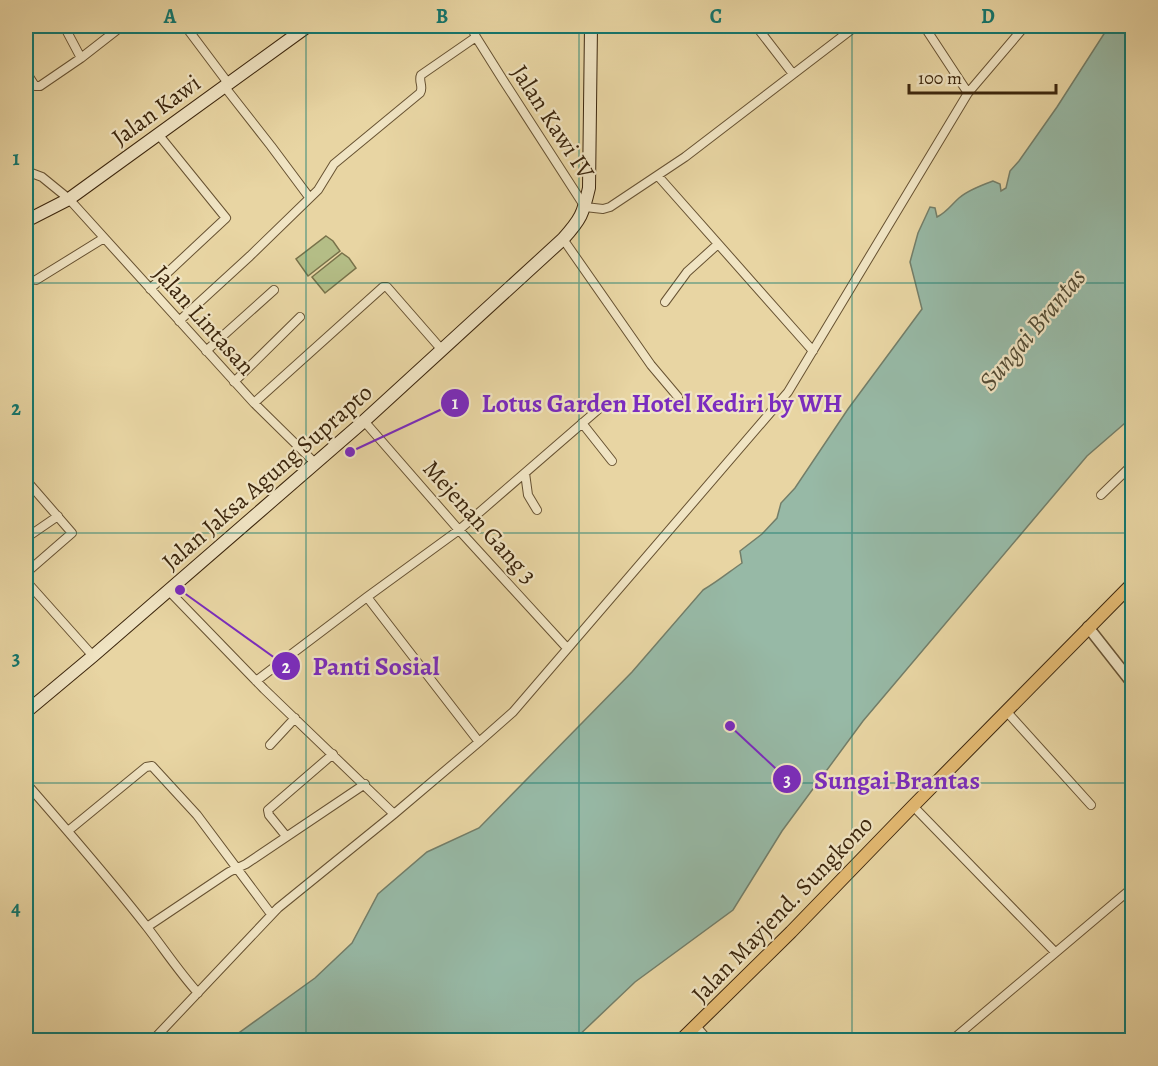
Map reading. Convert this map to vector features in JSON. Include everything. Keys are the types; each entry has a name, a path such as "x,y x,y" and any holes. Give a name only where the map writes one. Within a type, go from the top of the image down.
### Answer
{"main road":[{"name":"Jalan Kawi","path":"26,221 69,199 308,26"},
{"path":"585,207 589,188 591,26"},
{"name":"Jalan Jaksa Agung Suprapto","path":"26,712 93,657 364,421 563,239 579,221 585,207"},
{"name":"Jalan Mayjend. Sungkono","path":"681,1041 1132,584"}],"street":[{"path":"64,26 81,58"},
{"path":"26,72 32,84 37,87 81,58 122,26"},
{"name":"Jalan Kawi IV","path":"471,26 585,207"},
{"path":"756,26 793,74"},
{"path":"585,207 603,209 610,207 658,176 856,26"},
{"path":"924,26 968,93"},
{"path":"153,1041 271,914 394,814 513,712 788,392 968,93 1025,26"},
{"path":"189,31 309,197"},
{"path":"179,321 250,256 322,184 334,164 420,93 421,75 476,37"},
{"path":"150,289 226,218 158,134"},
{"name":"Jalan Lintasan","path":"26,171 42,177 69,199 234,382 315,463"},
{"path":"658,176 813,351"},
{"path":"36,280 104,238"},
{"path":"563,239 651,365 678,397"},
{"path":"665,302 687,272 718,244"},
{"path":"254,403 383,287 387,287 442,350"},
{"path":"206,351 274,290"},
{"path":"234,382 300,317"},
{"path":"256,681 459,530 601,407"},
{"name":"Mejenan Gang 3","path":"364,421 459,530 567,648"},
{"path":"582,423 612,461"},
{"path":"1101,495 1132,465"},
{"path":"525,472 528,495 537,510"},
{"path":"26,480 72,533 26,573"},
{"path":"26,538 58,516"},
{"path":"26,581 93,657"},
{"path":"169,591 256,681 394,814"},
{"path":"367,597 479,742"},
{"path":"1088,627 1132,683"},
{"path":"1007,712 1090,805"},
{"path":"270,744 295,718"},
{"path":"286,836 269,815 268,810 333,754"},
{"path":"68,831 146,767 152,766 197,815 271,914"},
{"path":"26,783 147,927 179,972 198,993"},
{"path":"147,927 365,784"},
{"path":"913,806 1055,952"},
{"path":"952,1041 1132,888"},
{"path":"696,1026 708,1041"}],"green space":[{"path":"326,236 340,251 308,276 296,259"},
{"path":"342,253 356,268 325,293 312,277"}],"water":[{"path":"1109,26 1132,26 1132,417 1087,456 863,721 782,831 733,910 635,982 574,1040 229,1040 315,978 352,943 378,894 427,852 479,828 632,672 703,590 742,563 740,551 762,534 777,518 781,503 795,488 848,409 922,309 910,262 918,233 930,207 935,208 937,217 963,195 980,186 993,181 1000,184 1001,191 1006,188 1010,171 1057,107"}],"place":[{"name":"Lotus Garden Hotel Kediri by WH","path":"350,452"},
{"name":"Panti Sosial","path":"180,590"},
{"name":"Sungai Brantas","path":"730,726"}]}
